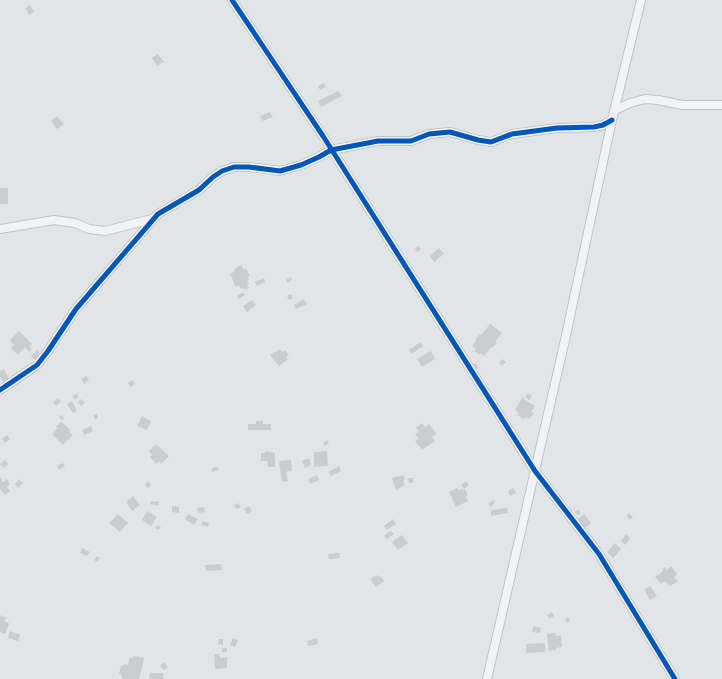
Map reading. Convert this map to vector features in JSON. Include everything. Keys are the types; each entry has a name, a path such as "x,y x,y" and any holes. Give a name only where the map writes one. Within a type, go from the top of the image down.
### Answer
{"street":[{"path":"232,0 331,150 535,471 599,554 675,679"},
{"path":"487,679 565,340 612,120 641,0"},
{"path":"615,110 630,103 645,99 682,105 722,105"},
{"path":"0,390 36,365 76,309 152,219 199,190 222,171 234,167 249,167 280,171 301,165 331,150 378,141 411,141 429,134 444,132 455,133 478,140 491,142 512,134 557,128 594,127 603,125 612,120"},
{"path":"0,229 54,220 75,223 89,229 105,231 152,219"}],"building":[{"path":"30,5 34,12 29,15 25,8"},
{"path":"158,54 164,62 157,66 152,58"},
{"path":"324,83 326,87 320,90 318,86"},
{"path":"338,91 342,96 321,107 318,101"},
{"path":"270,112 273,117 262,121 260,116"},
{"path":"57,116 64,124 57,129 51,121"},
{"path":"0,188 8,188 8,204 0,204"},
{"path":"418,246 421,249 417,252 415,249"},
{"path":"439,248 444,254 434,262 430,256"},
{"path":"241,265 244,270 246,268 250,276 248,277 249,280 247,281 249,288 244,290 243,288 241,289 239,285 236,287 230,274 235,271 234,269"},
{"path":"290,277 292,279 288,283 286,280"},
{"path":"264,278 265,282 257,286 255,282"},
{"path":"243,292 245,295 239,299 237,296"},
{"path":"288,295 292,295 292,299 288,299"},
{"path":"304,299 307,304 296,309 294,305"},
{"path":"252,300 256,305 247,312 243,306"},
{"path":"490,324 502,333 495,342 497,343 492,348 491,347 484,356 481,353 479,355 474,351 476,349 472,346 476,341 475,340"},
{"path":"19,331 32,344 29,347 32,349 29,352 25,347 18,355 11,348 14,345 10,340"},
{"path":"420,342 423,346 412,354 409,350"},
{"path":"280,349 282,352 285,350 289,355 286,357 288,359 279,366 270,355"},
{"path":"37,350 40,354 34,360 31,356"},
{"path":"431,351 435,359 422,367 417,359"},
{"path":"502,359 506,362 502,366 499,363"},
{"path":"476,363 478,368 475,370 472,365"},
{"path":"4,369 9,379 3,382 0,377 0,371"},
{"path":"86,376 89,380 84,384 81,379"},
{"path":"132,380 135,384 131,387 128,383"},
{"path":"528,393 532,396 529,400 525,397"},
{"path":"78,394 78,398 74,399 73,395"},
{"path":"58,398 61,402 56,406 53,402"},
{"path":"522,398 535,406 531,412 534,413 530,419 526,417 524,419 517,415 519,413 515,410"},
{"path":"81,399 85,403 81,406 78,402"},
{"path":"72,401 77,411 73,413 67,404"},
{"path":"97,414 98,418 95,420 93,415"},
{"path":"62,415 64,419 61,420 59,416"},
{"path":"142,416 151,421 147,430 137,426"},
{"path":"61,421 73,435 63,445 52,434 58,428 56,427"},
{"path":"256,421 263,421 263,424 271,424 271,430 248,430 248,424 256,424"},
{"path":"422,423 425,427 429,424 437,434 432,437 435,441 422,450 415,441 419,439 415,434 419,431 416,428"},
{"path":"91,426 93,431 84,435 82,430"},
{"path":"7,435 10,439 5,443 2,439"},
{"path":"327,440 329,443 325,446 323,443"},
{"path":"156,444 169,456 161,464 159,461 156,464 150,457 152,455 149,451"},
{"path":"265,451 275,453 275,467 268,467 267,461 261,461 261,453 265,453"},
{"path":"327,451 328,466 314,467 314,452"},
{"path":"309,458 311,465 305,468 302,461"},
{"path":"5,460 8,464 4,468 0,464"},
{"path":"291,460 292,471 286,472 288,481 282,482 279,461"},
{"path":"63,463 65,467 59,470 57,466"},
{"path":"339,466 341,471 331,476 328,472"},
{"path":"218,467 219,470 212,472 212,468"},
{"path":"317,475 319,480 310,484 308,479"},
{"path":"403,475 405,485 396,490 392,478"},
{"path":"0,477 3,482 7,479 10,484 7,487 10,491 5,495 0,489"},
{"path":"408,478 413,478 413,483 409,483"},
{"path":"19,479 23,483 18,488 15,484"},
{"path":"148,481 151,484 148,488 145,485"},
{"path":"466,481 469,485 464,489 461,485"},
{"path":"457,488 458,490 465,489 468,495 466,496 468,501 456,507 449,492"},
{"path":"513,488 516,493 510,496 508,491"},
{"path":"133,496 140,505 132,511 126,502"},
{"path":"493,500 495,503 491,507 488,504"},
{"path":"151,501 159,502 158,506 150,504"},
{"path":"238,503 241,507 236,509 234,505"},
{"path":"172,506 179,507 179,513 172,512"},
{"path":"249,506 252,511 247,514 244,509"},
{"path":"204,507 205,512 198,513 197,508"},
{"path":"507,508 508,513 491,516 491,510"},
{"path":"578,509 581,513 578,516 575,512"},
{"path":"147,511 157,517 151,526 142,520"},
{"path":"629,513 633,517 630,520 626,516"},
{"path":"118,514 128,523 120,532 109,523"},
{"path":"188,514 198,519 194,525 185,519"},
{"path":"584,514 591,523 584,529 577,520"},
{"path":"393,519 396,524 387,530 384,526"},
{"path":"203,521 209,523 208,527 201,525"},
{"path":"158,525 161,527 158,530 155,528"},
{"path":"391,531 394,534 387,539 384,536"},
{"path":"626,534 630,538 625,545 621,541"},
{"path":"402,535 408,543 398,550 392,542"},
{"path":"615,543 621,549 613,558 607,552"},
{"path":"82,548 90,552 87,556 80,553"},
{"path":"339,553 340,558 329,559 328,554"},
{"path":"97,556 100,558 97,562 94,560"},
{"path":"221,564 222,570 206,571 205,565"},
{"path":"671,566 677,574 674,577 678,581 670,586 665,581 661,584 655,577 663,571 662,569 665,567 667,570"},
{"path":"377,575 384,581 376,587 370,579"},
{"path":"650,586 657,596 650,600 644,590"},
{"path":"552,612 554,616 550,619 547,615"},
{"path":"0,615 6,618 4,621 9,623 5,634 0,632"},
{"path":"568,617 570,620 567,623 565,620"},
{"path":"533,626 541,628 540,633 532,632"},
{"path":"10,631 20,635 18,641 8,638"},
{"path":"555,633 556,636 561,635 562,647 549,651 547,634"},
{"path":"233,638 238,640 235,647 230,645"},
{"path":"317,638 318,644 308,646 307,641"},
{"path":"219,639 223,639 223,645 218,644"},
{"path":"545,643 545,652 526,653 526,644"},
{"path":"222,648 227,648 227,652 222,652"},
{"path":"214,654 219,654 220,658 227,657 227,668 215,669"},
{"path":"133,656 144,658 139,679 123,679 122,675 119,674 121,666 124,664 128,665 130,657 133,658"},
{"path":"164,662 168,667 164,670 160,666"},
{"path":"150,673 163,673 163,679 149,679"}],"cycle path":[{"path":"232,0 323,136 535,471 599,554 675,679"},
{"path":"0,390 37,365 76,309 158,214 199,190 222,171 234,167 249,167 280,171 301,165 331,150 378,141 411,141 429,134 450,132 491,142 512,134 557,128 594,127 603,125 612,120"}]}
